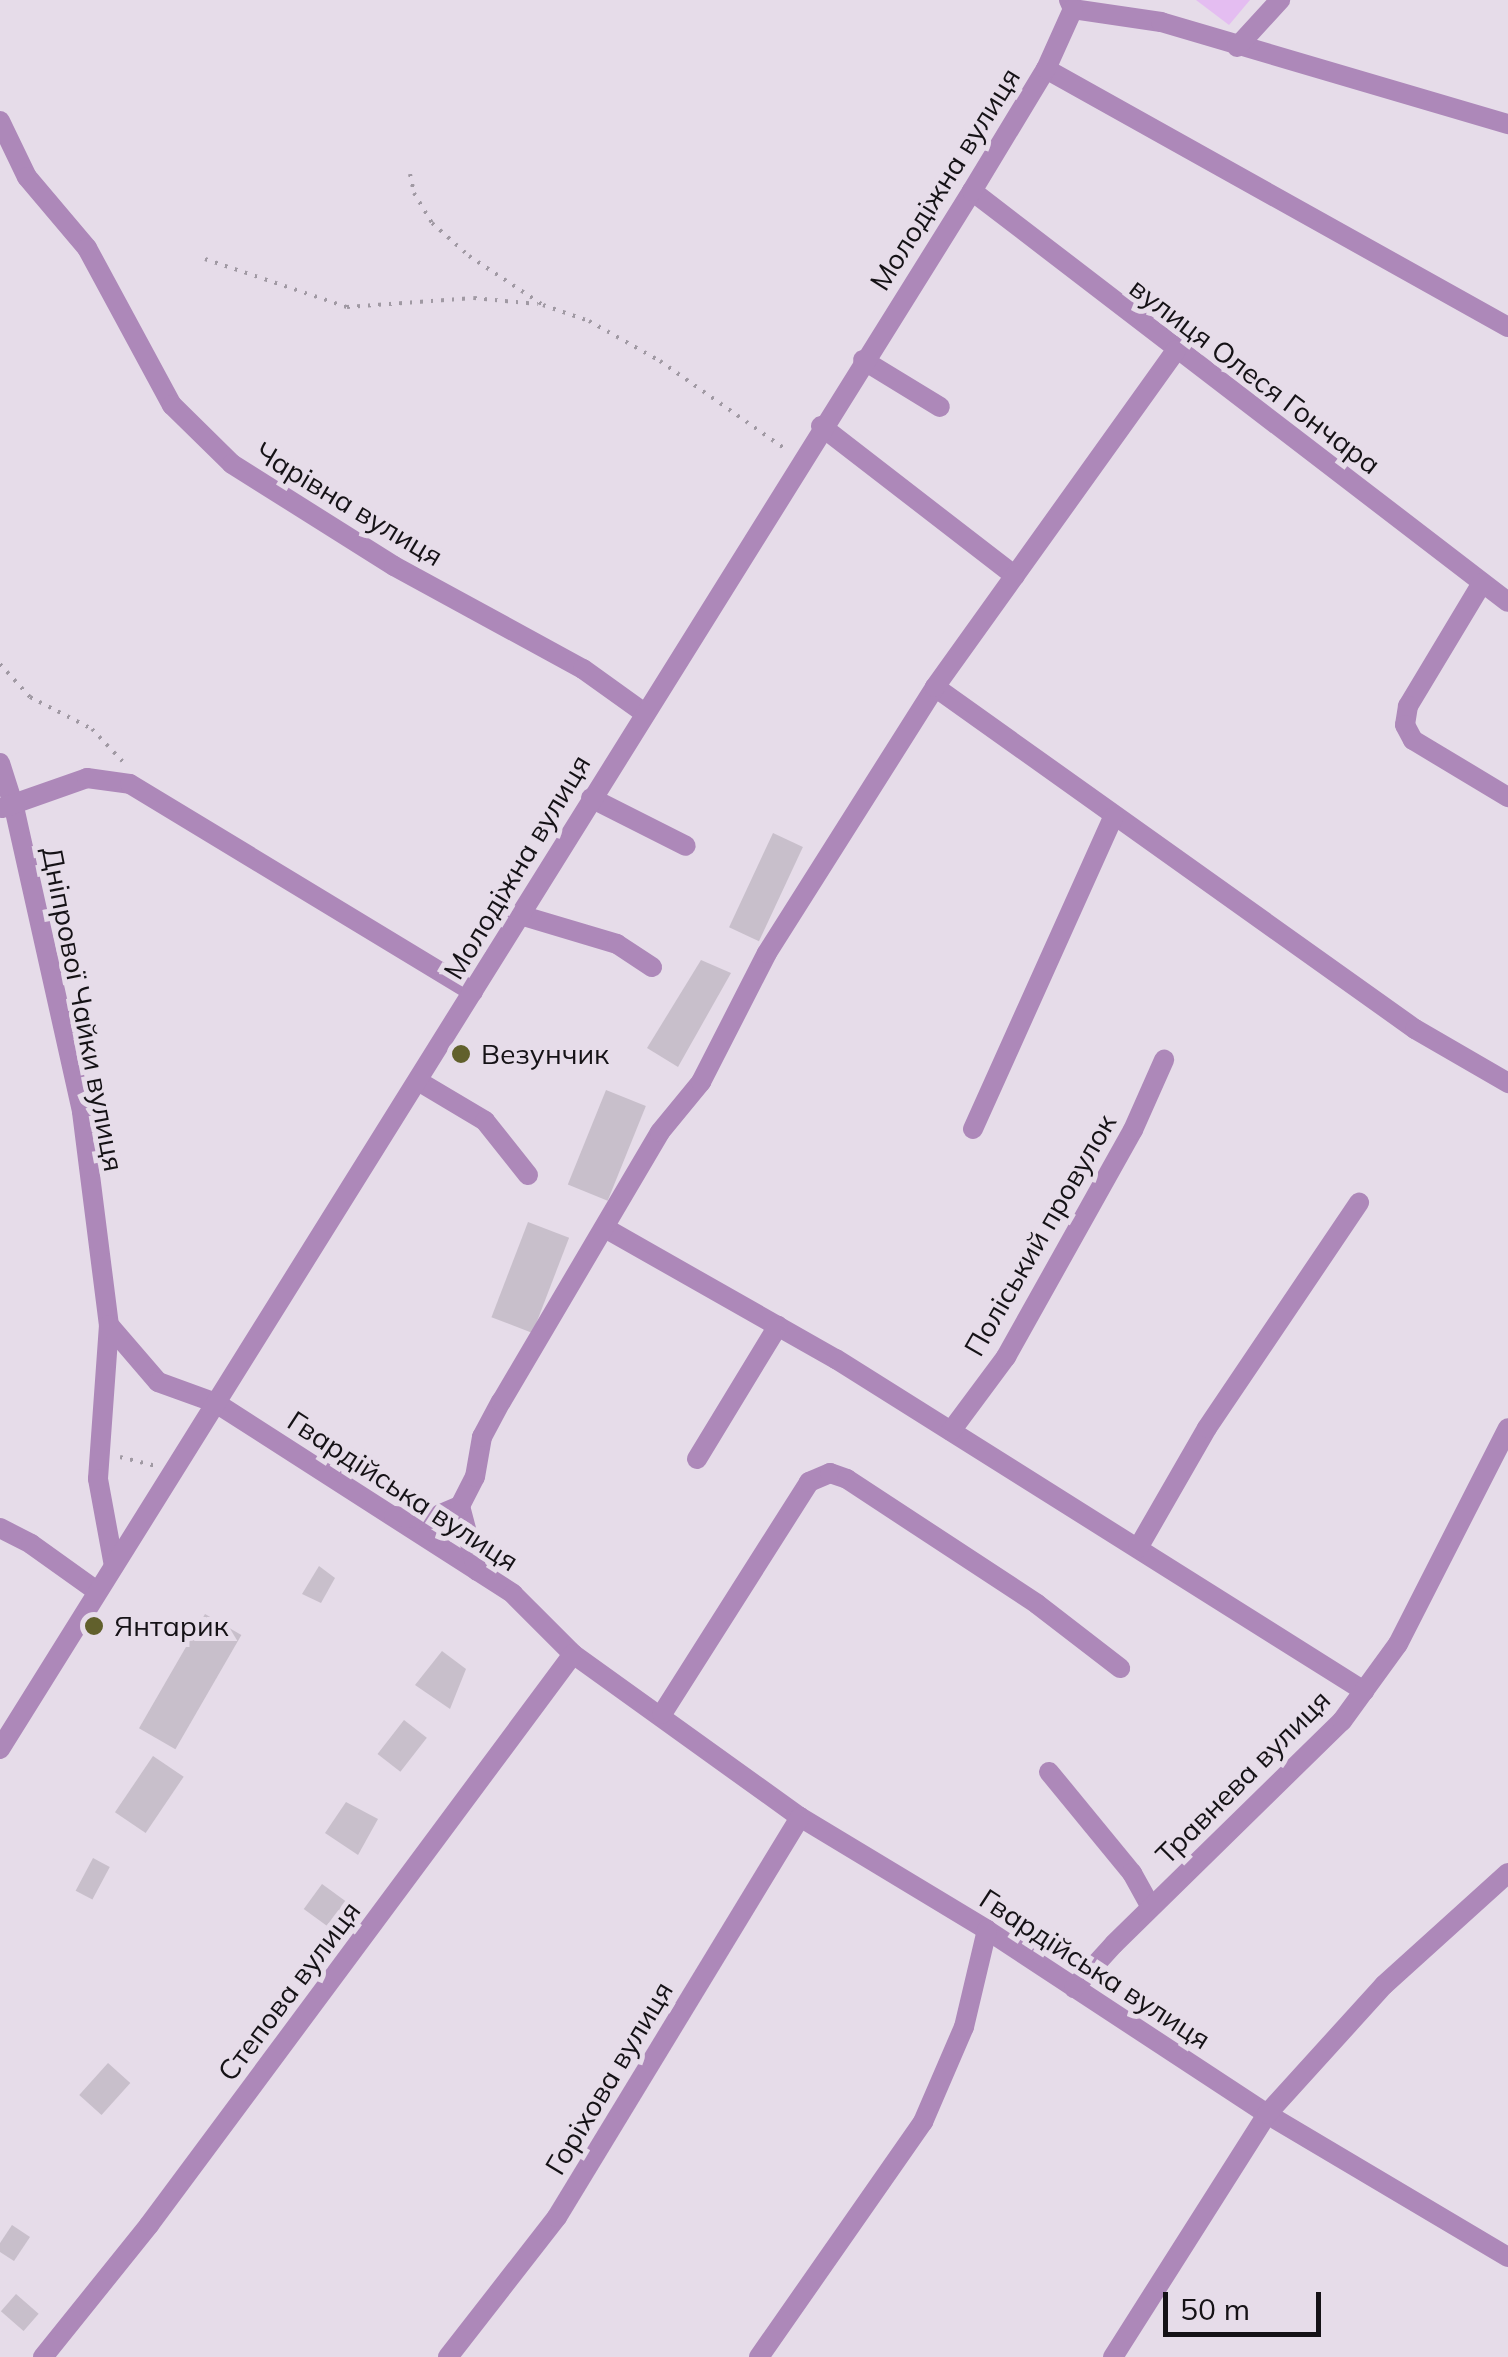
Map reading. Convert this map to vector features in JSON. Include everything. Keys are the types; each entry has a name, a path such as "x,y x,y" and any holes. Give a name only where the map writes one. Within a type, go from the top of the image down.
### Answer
{"street":[{"path":"1238,47 1280,0"},
{"path":"1071,5 1161,22 1508,124"},
{"name":"Молодіжна вулиця","path":"0,1749 802,457 972,191 1046,70 1071,5"},
{"path":"1046,70 1508,327"},
{"name":"Чарівна вулиця","path":"0,121 27,177 87,248 172,405 232,464 394,566 583,669 643,712"},
{"path":"0,170 21,160"},
{"name":"вулиця Олеся Гончара","path":"972,191 1508,602"},
{"path":"391,1516 429,1518 460,1506 475,1477 482,1437 660,1132 701,1082 767,952 935,687 1176,350"},
{"path":"863,360 940,407"},
{"path":"822,426 1014,576"},
{"path":"1482,584 1408,706 1405,725 1413,740 1508,797"},
{"path":"935,687 1415,1029 1508,1083"},
{"name":"Дніпрової Чайки вулиця","path":"0,763 7,808 82,1112 108,1325 98,1480 114,1566"},
{"path":"7,808 86,778 130,784 473,992"},
{"path":"591,798 686,846"},
{"path":"973,1130 1114,817"},
{"path":"520,915 617,944 652,967"},
{"name":"Поліський провулок","path":"951,1431 1006,1357 1133,1130 1164,1060"},
{"path":"418,1081 486,1121 528,1175"},
{"path":"1138,1548 1207,1428 1359,1203"},
{"path":"605,1228 778,1326 951,1431 1364,1691"},
{"name":"Гвардійська вулиця","path":"108,1325 158,1382 216,1404 513,1594 573,1654 662,1714 800,1817 987,1930 1267,2114 1508,2257"},
{"path":"697,1459 778,1326"},
{"name":"Травнева вулиця","path":"1074,1988 1342,1721 1398,1644 1508,1428"},
{"path":"662,1714 809,1482 830,1474 847,1480 1037,1604 1120,1668"},
{"path":"460,1506 477,1571"},
{"path":"0,1528 31,1544 98,1590"},
{"name":"Степова вулиця","path":"44,2357 149,2226 573,1654"},
{"path":"1048,1772 1132,1873 1151,1908"},
{"name":"Горіхова вулиця","path":"448,2357 557,2216 800,1817"},
{"path":"1113,2357 1267,2114 1384,1984 1508,1873"},
{"path":"759,2357 923,2122 964,2027 987,1930"}],"path":[{"path":"410,174 414,193 432,223 469,256 542,305"},
{"path":"205,258 347,306 474,298 542,305 589,320 660,361 775,446 802,457"},
{"path":"0,664 30,697 107,741 147,796"},
{"path":"100,1449 148,1465 174,1466"}],"shaded area":[{"path":"1196,0 1250,0 1229,25"}],"building":[{"path":"773,833 803,847 759,941 729,927"},
{"path":"701,960 731,973 678,1067 647,1048"},
{"path":"606,1090 646,1106 608,1201 568,1185"},
{"path":"528,1222 569,1238 533,1333 491,1317"},
{"path":"319,1566 335,1578 321,1603 302,1594"},
{"path":"205,1614 241,1635 175,1749 139,1728"},
{"path":"442,1651 466,1669 450,1709 415,1685"},
{"path":"404,1720 427,1738 400,1772 378,1754"},
{"path":"153,1756 184,1777 146,1833 115,1812"},
{"path":"346,1802 378,1819 358,1855 325,1833"},
{"path":"93,1858 110,1867 92,1900 76,1891"},
{"path":"322,1884 354,1907 335,1932 304,1909"},
{"path":"108,2063 130,2083 102,2115 79,2095"},
{"path":"12,2225 30,2237 14,2261 0,2252 0,2243"},
{"path":"16,2294 39,2314 24,2331 1,2311"}],"place":[{"name":"Везунчик","path":"461,1054"},
{"name":"Янтарик","path":"94,1626"}]}
